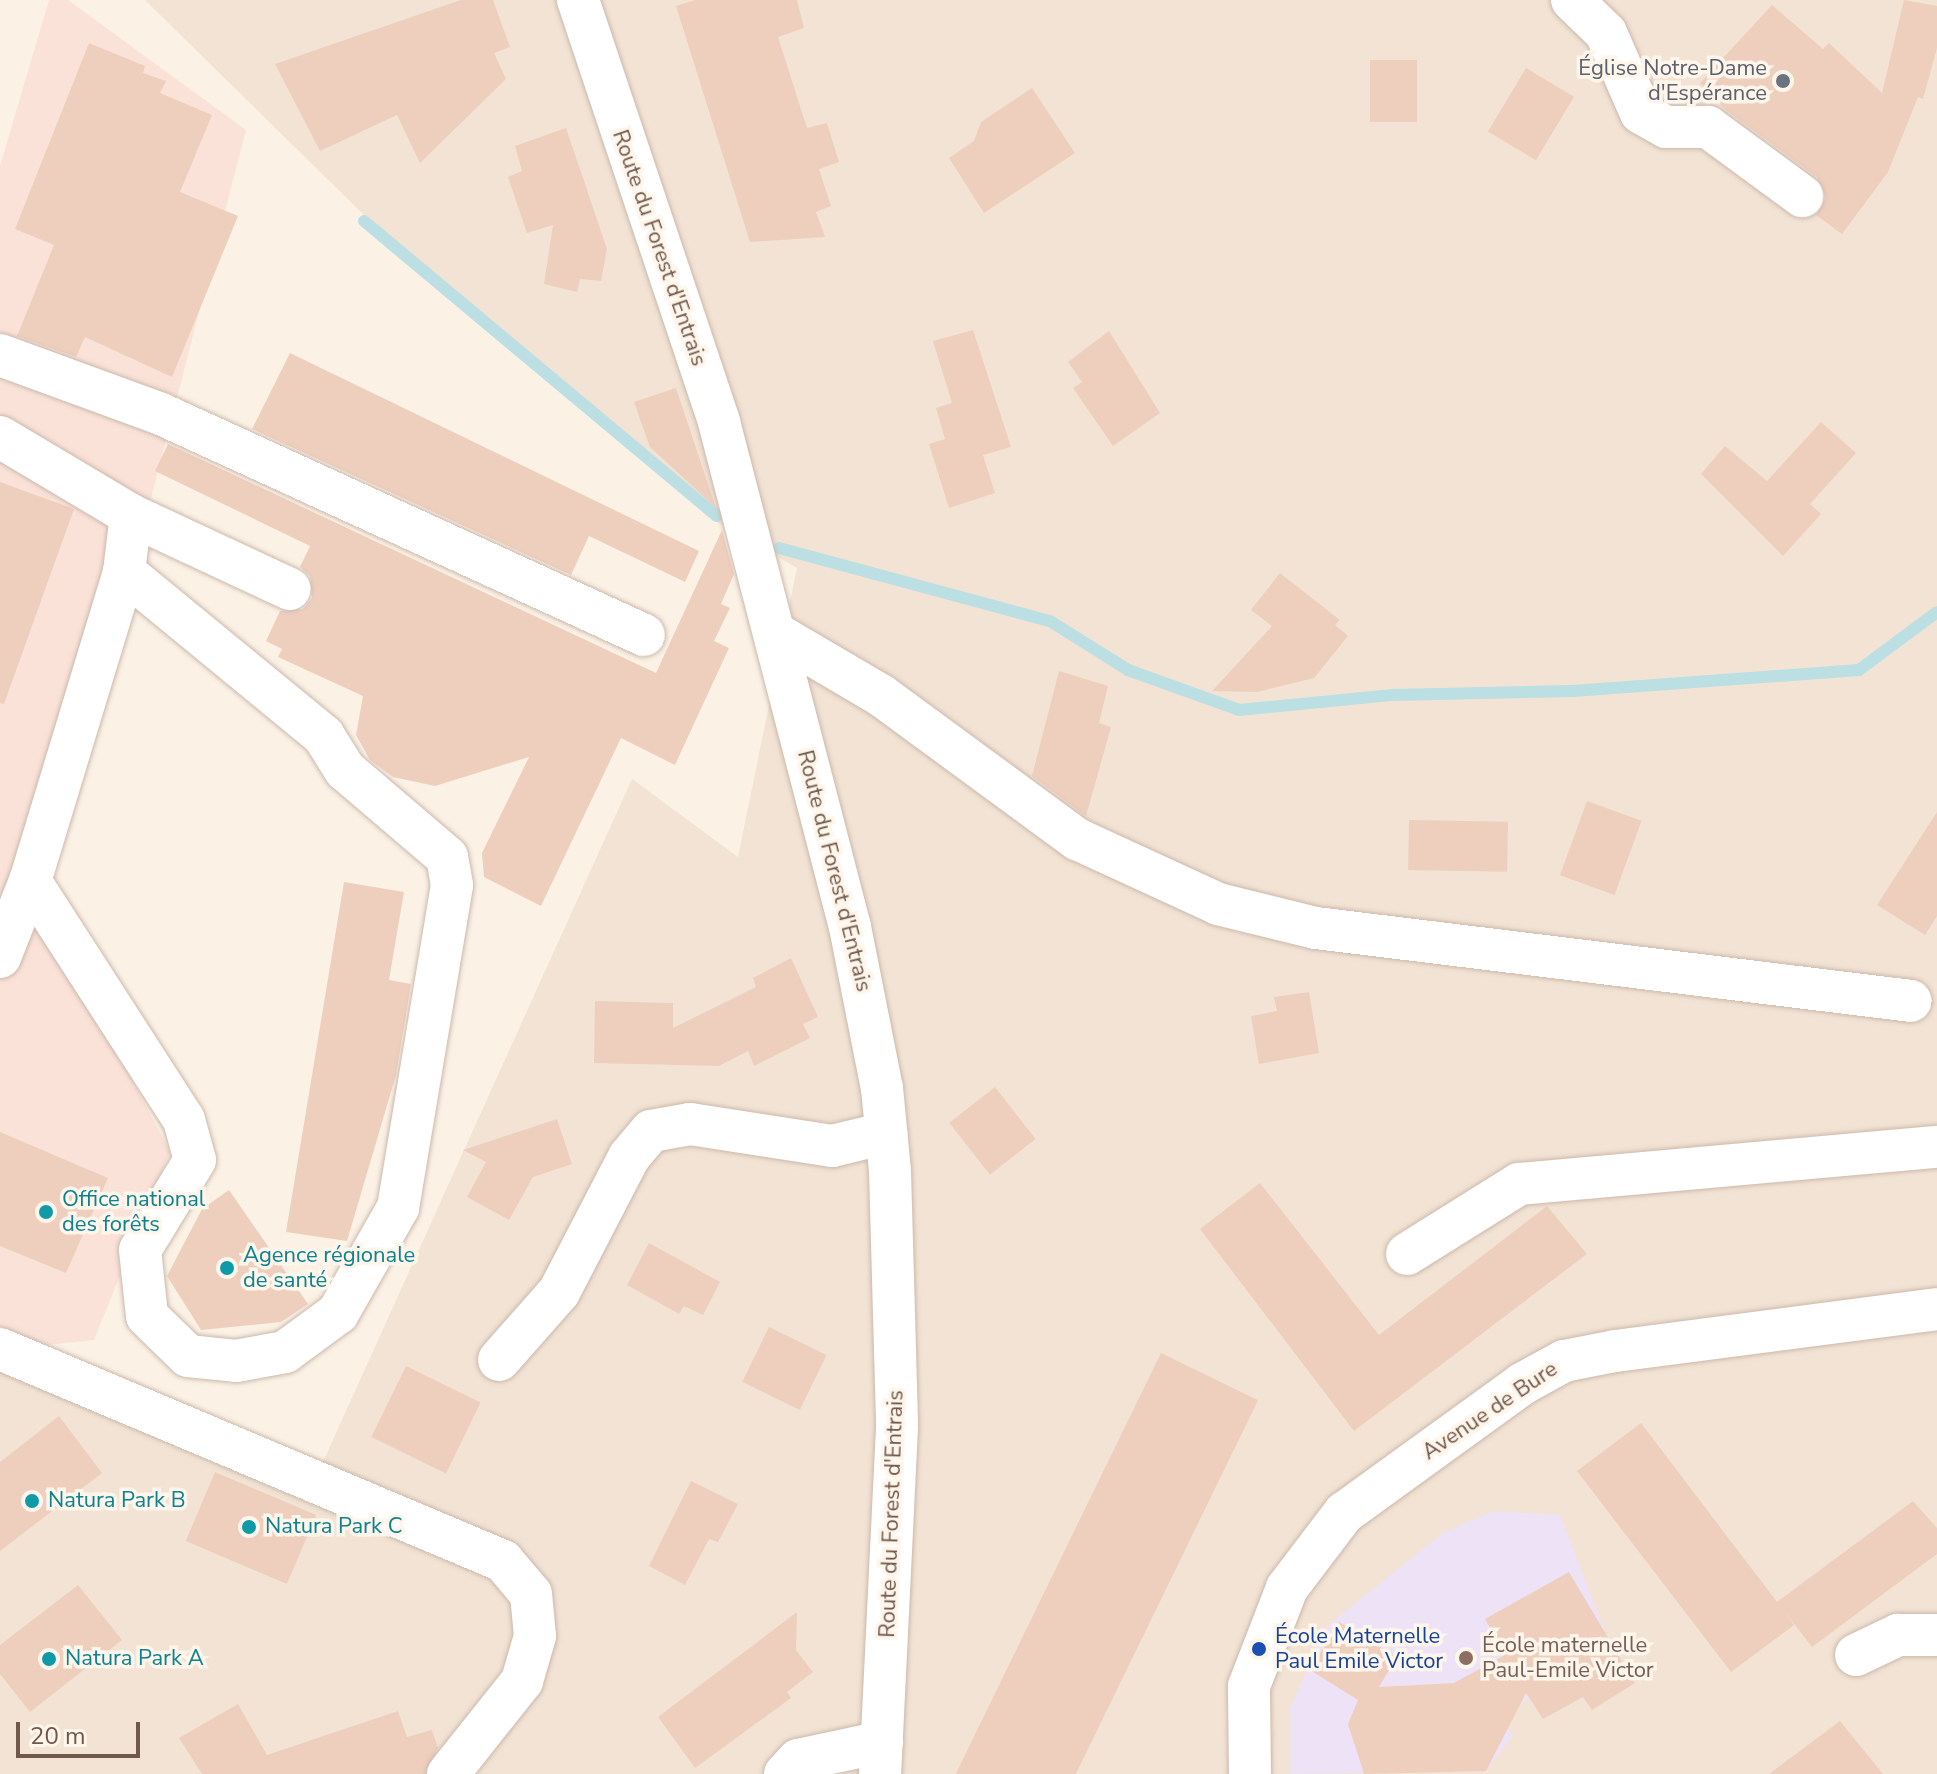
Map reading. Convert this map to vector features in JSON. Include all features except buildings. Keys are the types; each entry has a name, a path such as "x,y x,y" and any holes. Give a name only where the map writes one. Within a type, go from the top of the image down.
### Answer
{"street":[{"name":"Route du Forest d'Entrais","path":"578,0 719,422 850,927 886,1133 897,1428 881,1758"},
{"path":"1572,0 1606,33 1641,113 1666,127 1708,127 1802,196"},
{"path":"0,355 161,414 644,635"},
{"path":"0,437 131,515 290,589"},
{"path":"0,957 30,881 124,572 131,515"},
{"path":"30,881 184,1120 195,1160 140,1250 147,1316 188,1356 236,1361 285,1352 338,1313 398,1208 452,885 447,857 345,770 324,736 124,572"},
{"path":"775,633 882,696 1077,839 1218,904 1316,928 1911,1001"},
{"path":"499,1360 559,1292 629,1157 651,1131 690,1124 832,1146 886,1133"},
{"path":"1407,1254 1519,1184 1937,1147"},
{"name":"Avenue de Bure","path":"1250,1774 1249,1686 1287,1588 1344,1513 1522,1384 1564,1361 1615,1351 1937,1309"},
{"path":"0,1349 503,1561 531,1594 535,1636 522,1681 448,1774"},
{"path":"1856,1655 1898,1635 1937,1635"},
{"path":"785,1774 798,1760 881,1758"}],"shaded area":[{"path":"49,0 68,0 246,130 44,913 170,1152 94,1340 0,1350 0,166"},
{"path":"145,0 1937,0 1937,1774 0,1774 0,1348 322,1464 632,779 738,857 797,568 707,516 365,216"},
{"name":"École maternelle Paul-Emile Victor","path":"1493,1511 1560,1515 1605,1632 1635,1683 1592,1710 1583,1697 1543,1719 1529,1698 1498,1718 1513,1735 1486,1771 1290,1774 1290,1708 1327,1626 1443,1533"}],"waterway":[{"path":"364,221 717,516"},
{"path":"779,548 1050,621 1128,670 1239,710 1393,695 1573,691 1859,670 1937,612"}],"place":[{"name":"Église Notre-Dame d'Espérance","path":"1783,81"},
{"name":"Office national des forêts","path":"46,1212"},
{"name":"Agence régionale de santé","path":"227,1268"},
{"name":"Natura Park B","path":"32,1501"},
{"name":"Natura Park C","path":"249,1527"},
{"name":"École Maternelle Paul Emile Victor","path":"1259,1649"},
{"name":"École maternelle Paul-Emile Victor","path":"1466,1658"},
{"name":"Natura Park A","path":"49,1659"}]}
